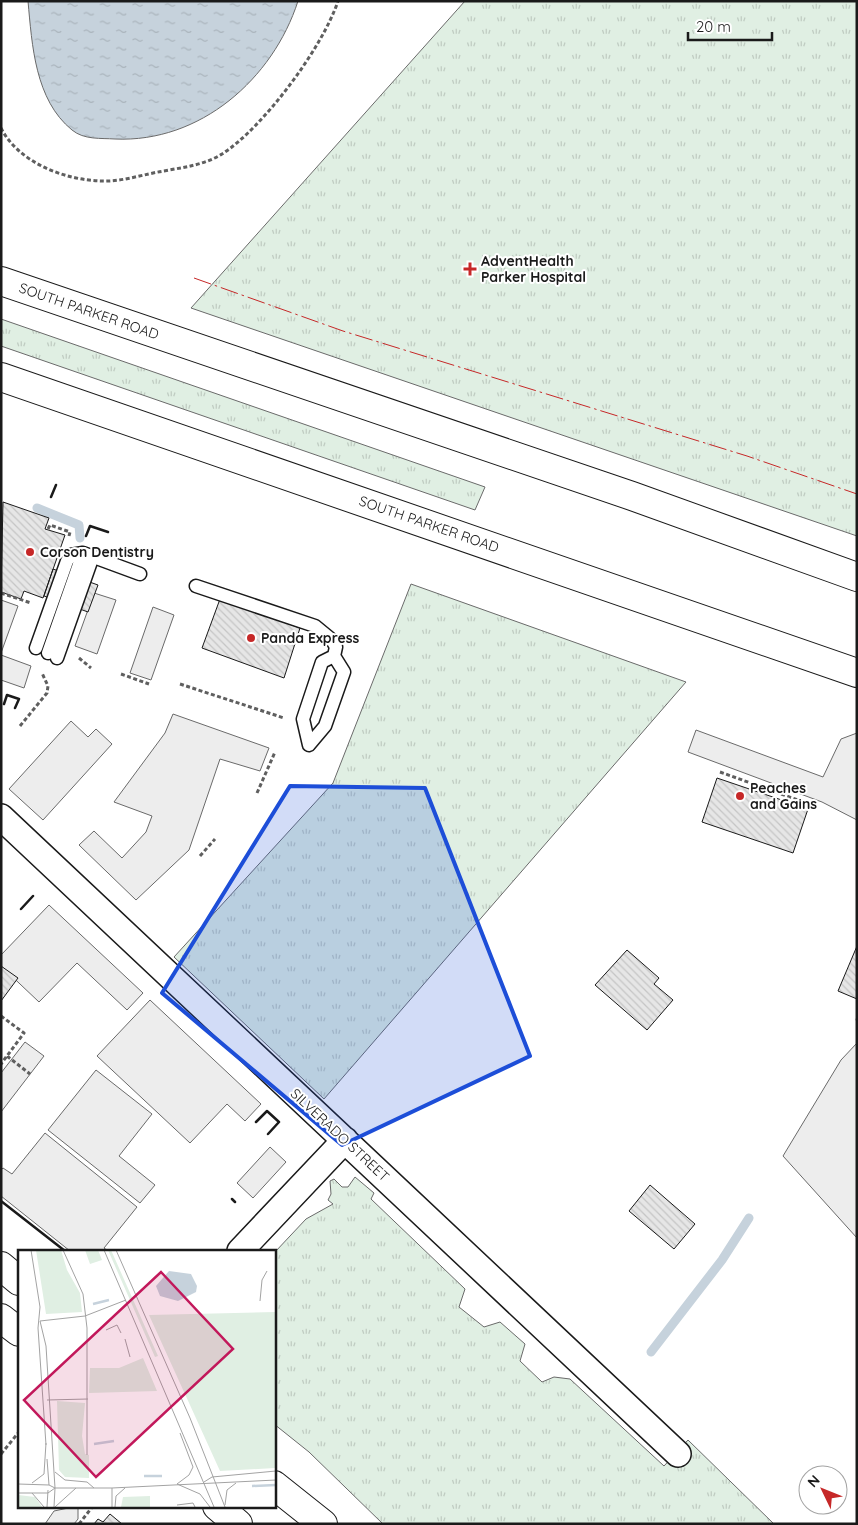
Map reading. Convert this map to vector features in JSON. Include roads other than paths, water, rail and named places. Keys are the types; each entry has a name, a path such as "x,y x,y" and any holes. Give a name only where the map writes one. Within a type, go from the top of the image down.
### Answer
{"main road":[{"name":"SOUTH PARKER ROAD","path":"1,281 623,493 857,577"},
{"name":"SOUTH PARKER ROAD","path":"1,377 857,673"},
{"path":"1,1266 18,1280"},
{"path":"1,1318 18,1331"},
{"path":"275,1486 323,1524"},
{"path":"219,1508 238,1524"}],"street":[{"name":"SILVERADO STREET","path":"1,817 678,1454"},
{"path":"241,1250 345,1140"}],"lane":[{"path":"47,653 88,555 140,574"},
{"path":"196,586 315,626 332,640 336,647 334,656 344,672 325,726 309,745 303,719 322,662 334,656"}],"water":[{"path":"28,1 298,1 286,29 271,56 252,80 229,101 204,118 176,130 146,137 115,139 93,138 77,133 60,118 50,103 43,88 34,53"}],"waterway":[{"path":"37,508 79,525 80,538"},
{"path":"651,1352 722,1260 749,1218"}],"place":[{"name":"AdventHealth Parker Hospital","path":"470,269"},
{"name":"Corson Dentistry","path":"30,552"},
{"name":"Panda Express","path":"251,638"},
{"name":"Peaches and Gains","path":"740,796"}]}
